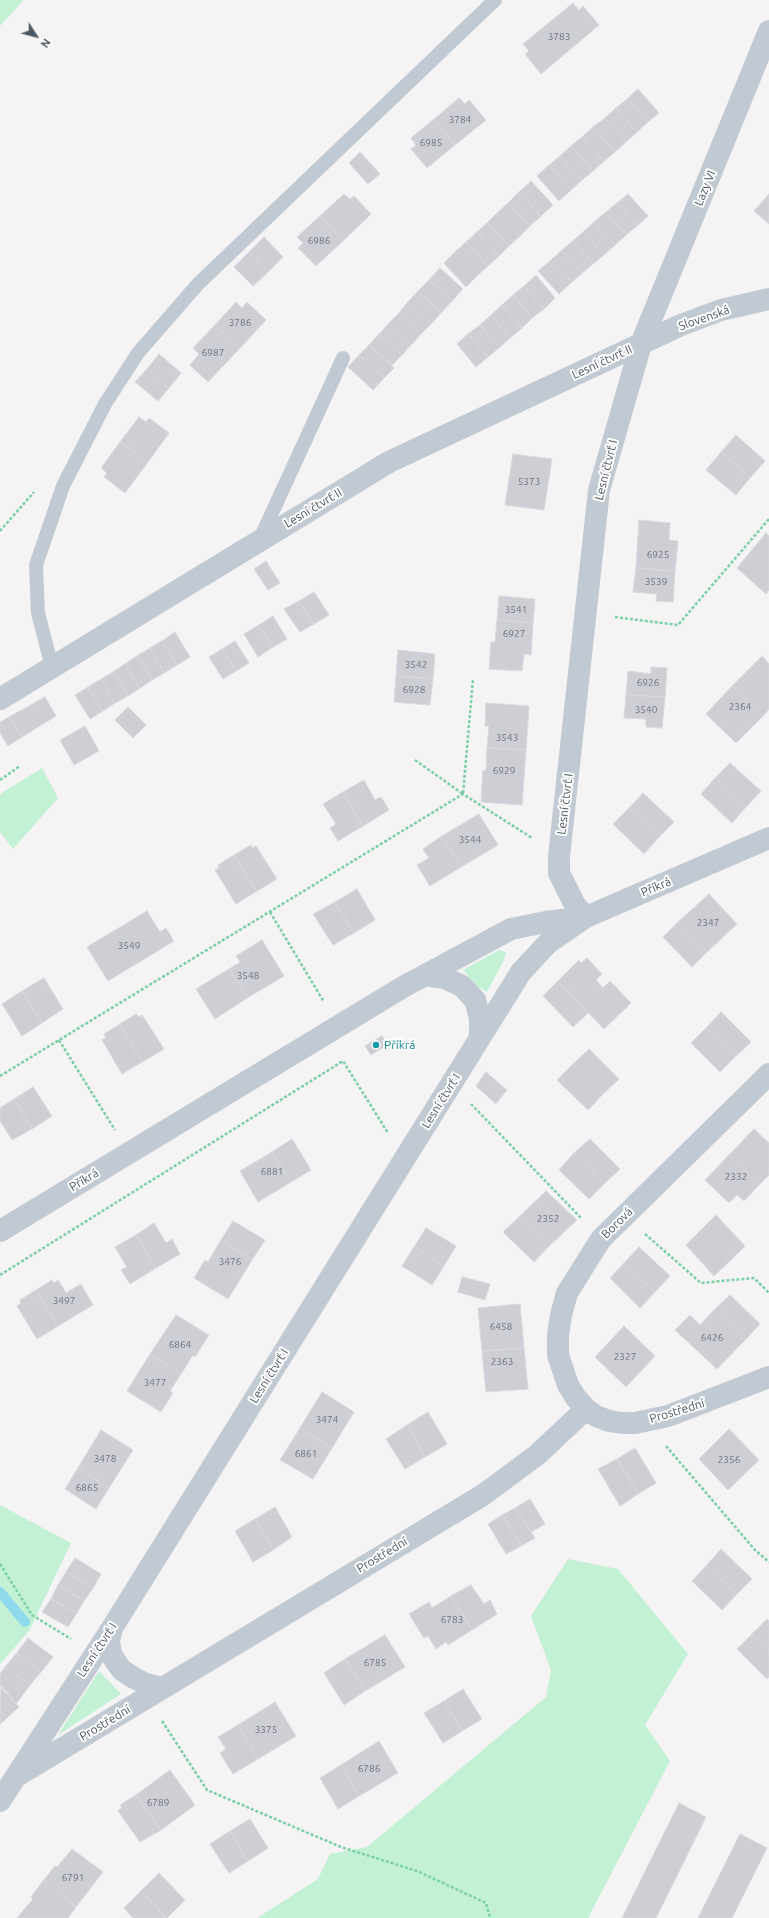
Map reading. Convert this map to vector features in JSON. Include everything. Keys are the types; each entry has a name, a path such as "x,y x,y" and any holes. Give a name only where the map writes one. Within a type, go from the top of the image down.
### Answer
{"street":[{"name":"Lazy VI","path":"641,344 769,31"},
{"name":"Slovenská","path":"641,344 681,324 721,310 769,299"},
{"name":"Lesní čtvrť II","path":"0,699 388,462 641,344"},
{"name":"Lesní čtvrť I","path":"0,1801 8,1781 112,1628 521,972 548,943 586,917 575,905 561,878 559,873 560,856 599,490 641,344"},
{"name":"Příkrá","path":"0,1231 425,975 511,929 546,922 586,917 769,838"},
{"path":"425,975 445,978 462,986 475,1000 480,1018 480,1037"},
{"name":"Borová","path":"586,1409 576,1398 568,1385 558,1355 560,1315 567,1293 601,1239 769,1074"},
{"name":"Prostřední","path":"8,1781 483,1494 537,1455 586,1409 596,1416 609,1421 622,1423 646,1421 668,1416 691,1408 769,1377"},
{"path":"112,1628 109,1641 111,1654 116,1662 122,1670 146,1684 155,1692"}],"lane":[{"path":"52,667 38,613 36,565 63,486 105,404 138,353 198,284 495,0"},
{"path":"260,541 344,358"}],"path":[{"path":"615,617 678,625 769,519"},
{"path":"463,794 473,678"},
{"path":"415,760 463,794 522,832"},
{"path":"0,780 20,766"},
{"path":"0,1076 463,794"},
{"path":"270,912 320,996"},
{"path":"59,1040 114,1130"},
{"path":"0,1275 343,1061 404,1159"},
{"path":"468,1100 601,1239"},
{"path":"624,1216 701,1283 754,1278 769,1294"},
{"path":"646,1421 755,1550 769,1562"},
{"path":"0,1564 32,1615 95,1654"},
{"path":"155,1692 207,1790 341,1847 417,1871 486,1903 490,1918"}],"green space":[{"path":"0,0 24,0 0,26"},
{"path":"42,768 58,798 13,849 0,832 0,794"},
{"path":"499,950 506,952 504,960 487,992 477,986 463,970"},
{"path":"0,1505 71,1543 29,1631 0,1664"},
{"path":"568,1559 618,1569 688,1654 645,1725 670,1761 588,1918 257,1918 318,1879 330,1854 367,1847 546,1697 551,1670 531,1616"},
{"path":"99,1671 121,1694 58,1735"}],"building":[{"path":"573,3 579,10 583,6 599,25 541,74 525,54 529,51 523,44"},
{"path":"638,89 659,113 648,122 627,99"},
{"path":"459,98 465,104 469,100 486,120 455,145 434,119"},
{"path":"627,99 648,122 637,132 616,108"},
{"path":"616,108 637,132 626,142 605,118"},
{"path":"605,118 626,142 615,152 593,127"},
{"path":"434,119 455,145 427,168 411,149 416,145 411,138"},
{"path":"593,127 615,152 604,161 582,137"},
{"path":"582,137 604,161 593,171 571,146"},
{"path":"571,146 593,171 582,180 560,156"},
{"path":"360,152 380,174 368,184 349,163"},
{"path":"560,156 582,180 571,190 549,165"},
{"path":"549,165 571,190 559,201 537,176"},
{"path":"531,181 553,205 541,216 519,192"},
{"path":"519,192 541,216 530,226 508,203"},
{"path":"344,194 350,199 354,196 371,214 343,241 320,216"},
{"path":"628,194 648,216 637,226 617,203"},
{"path":"769,194 769,224 754,211"},
{"path":"508,203 530,226 520,236 497,213"},
{"path":"617,203 637,226 626,235 606,212"},
{"path":"606,212 626,235 615,245 594,222"},
{"path":"497,213 520,236 509,246 487,223"},
{"path":"320,216 343,241 316,266 298,248 303,243 297,237"},
{"path":"594,222 615,245 604,255 583,232"},
{"path":"487,223 509,246 499,256 477,232"},
{"path":"477,232 499,256 488,266 466,242"},
{"path":"583,232 604,255 593,264 573,241"},
{"path":"264,237 283,257 268,272 249,252"},
{"path":"573,241 593,264 582,273 562,250"},
{"path":"466,242 488,266 478,275 455,252"},
{"path":"562,250 582,273 572,282 551,260"},
{"path":"249,252 268,272 253,286 234,267"},
{"path":"455,252 478,275 466,287 444,263"},
{"path":"551,260 572,282 559,294 538,271"},
{"path":"440,268 463,289 452,301 429,280"},
{"path":"536,275 555,298 544,309 524,286"},
{"path":"429,280 452,301 441,313 418,291"},
{"path":"524,286 544,309 532,318 513,295"},
{"path":"418,291 441,313 431,324 408,302"},
{"path":"513,295 532,318 522,328 502,305"},
{"path":"236,302 242,308 247,302 266,320 240,348 215,325"},
{"path":"408,302 431,324 421,334 399,313"},
{"path":"502,305 522,328 510,338 491,315"},
{"path":"399,313 421,334 411,345 389,323"},
{"path":"491,315 510,338 500,347 480,325"},
{"path":"389,323 411,345 402,355 379,334"},
{"path":"215,325 240,348 208,382 190,365 199,354 193,348"},
{"path":"480,325 500,347 488,357 468,334"},
{"path":"379,334 402,355 392,365 369,345"},
{"path":"468,334 488,357 476,367 457,344"},
{"path":"369,345 394,368 384,378 359,355"},
{"path":"159,354 181,373 169,388 147,369"},
{"path":"359,355 384,378 373,390 348,367"},
{"path":"147,369 169,388 158,401 135,382"},
{"path":"139,417 146,422 149,418 169,433 148,462 120,442"},
{"path":"736,435 765,461 750,478 721,452"},
{"path":"120,442 148,462 125,493 104,477 107,473 101,468"},
{"path":"721,452 750,478 736,495 706,470"},
{"path":"513,454 552,459 544,510 505,505"},
{"path":"639,520 670,523 669,540 678,541 675,571 636,568"},
{"path":"766,533 769,536 769,590 766,594 737,568"},
{"path":"266,561 280,583 268,590 254,569"},
{"path":"636,568 675,571 673,602 656,601 657,594 633,592"},
{"path":"314,592 329,615 314,624 299,601"},
{"path":"499,596 535,599 533,623 497,620"},
{"path":"299,601 314,624 300,632 284,609"},
{"path":"273,616 287,639 273,647 259,625"},
{"path":"497,620 533,623 531,655 524,654 522,671 489,669 491,642 495,642"},
{"path":"259,625 273,647 258,657 244,634"},
{"path":"175,632 190,657 177,665 162,641"},
{"path":"162,641 177,665 164,673 150,648"},
{"path":"235,641 249,663 236,671 222,649"},
{"path":"150,648 164,673 152,680 137,656"},
{"path":"222,649 236,671 223,679 209,657"},
{"path":"398,650 435,654 433,679 396,676"},
{"path":"137,656 152,680 140,688 125,664"},
{"path":"762,656 769,664 769,709 763,716 732,686"},
{"path":"125,664 140,688 128,696 113,672"},
{"path":"651,667 667,668 665,697 626,695 628,671 651,674"},
{"path":"113,672 128,696 115,703 101,679"},
{"path":"396,676 433,679 430,705 394,702"},
{"path":"101,679 115,703 103,711 88,687"},
{"path":"732,686 763,716 736,743 706,714"},
{"path":"88,687 103,711 90,719 75,695"},
{"path":"626,695 665,697 662,728 646,727 646,719 624,718"},
{"path":"45,697 56,716 22,737 9,717"},
{"path":"486,703 529,706 526,750 487,748 489,726 485,726"},
{"path":"128,707 146,725 133,738 115,720"},
{"path":"9,717 22,737 8,746 0,733 0,722"},
{"path":"85,726 99,751 74,765 60,740"},
{"path":"487,748 526,750 522,805 481,802 483,770 486,771"},
{"path":"730,763 761,791 746,807 715,778"},
{"path":"715,778 746,807 732,823 701,794"},
{"path":"364,780 375,800 381,797 389,810 363,826 343,792"},
{"path":"343,792 363,826 338,841 330,828 336,824 323,804"},
{"path":"643,793 674,822 659,837 629,808"},
{"path":"629,808 659,837 644,854 613,824"},
{"path":"479,814 498,845 461,867 442,836"},
{"path":"442,836 461,867 430,886 417,865 429,858 423,849"},
{"path":"251,845 252,848 256,846 277,879 257,891 234,855"},
{"path":"234,855 257,891 236,904 215,870 219,868 218,865"},
{"path":"357,889 375,920 354,933 335,902"},
{"path":"709,894 737,924 707,952 678,922"},
{"path":"335,902 354,933 333,945 313,914"},
{"path":"147,911 160,932 166,928 174,941 108,981 87,947"},
{"path":"678,922 707,952 692,967 663,937"},
{"path":"262,940 284,976 247,998 229,969 240,962 236,956"},
{"path":"587,958 602,974 596,980 603,988 610,981 631,1003 604,1029 558,981 579,960 581,963"},
{"path":"229,969 247,998 215,1019 196,989"},
{"path":"44,978 63,1009 42,1023 22,991"},
{"path":"558,981 588,1013 573,1027 543,996"},
{"path":"22,991 42,1023 22,1036 2,1004"},
{"path":"721,1012 751,1042 735,1057 706,1028"},
{"path":"136,1014 139,1017 142,1015 164,1049 142,1062 120,1024"},
{"path":"120,1024 142,1062 122,1074 102,1040 106,1038 104,1034"},
{"path":"706,1028 735,1057 720,1072 691,1043"},
{"name":"Příkrá","path":"382,1036 387,1045 371,1055 365,1046"},
{"path":"589,1049 619,1079 603,1094 573,1064"},
{"path":"573,1064 603,1094 588,1110 557,1080"},
{"path":"486,1072 507,1090 496,1104 476,1086"},
{"path":"33,1087 52,1116 32,1129 14,1099"},
{"path":"14,1099 32,1129 12,1140 0,1121 0,1108"},
{"path":"754,1129 769,1143 769,1175 759,1185 729,1155"},
{"path":"292,1139 311,1170 291,1182 272,1152"},
{"path":"590,1139 620,1169 604,1184 574,1153"},
{"path":"272,1152 291,1182 258,1202 240,1171"},
{"path":"574,1153 604,1184 589,1199 559,1170"},
{"path":"729,1155 759,1185 744,1201 737,1195 729,1203 705,1180"},
{"path":"546,1191 577,1220 548,1247 519,1217"},
{"path":"716,1215 745,1246 730,1261 700,1231"},
{"path":"519,1217 548,1247 534,1262 503,1232"},
{"path":"233,1221 265,1240 252,1260 221,1240"},
{"path":"154,1223 166,1243 172,1239 180,1254 156,1268 136,1235"},
{"path":"426,1228 456,1246 444,1266 414,1247"},
{"path":"700,1231 730,1261 714,1276 686,1245"},
{"path":"136,1235 156,1268 130,1284 121,1270 127,1267 115,1247"},
{"path":"221,1240 252,1260 228,1299 194,1278 205,1260 208,1262"},
{"path":"414,1247 444,1266 432,1285 402,1266"},
{"path":"639,1247 670,1276 655,1292 624,1263"},
{"path":"624,1263 655,1292 640,1308 610,1278"},
{"path":"462,1277 490,1284 485,1300 458,1292"},
{"path":"52,1280 54,1283 58,1280 66,1293 81,1284 93,1305 58,1326 36,1290"},
{"path":"36,1290 58,1326 37,1339 17,1306 21,1303 20,1300"},
{"path":"730,1295 760,1324 745,1340 714,1310"},
{"path":"520,1304 524,1348 482,1351 478,1308"},
{"path":"714,1310 745,1340 717,1369 675,1330 690,1315 700,1325"},
{"path":"176,1315 209,1335 195,1357 193,1355 181,1374 150,1354"},
{"path":"624,1326 655,1356 626,1387 595,1357"},
{"path":"524,1348 528,1389 486,1392 482,1351"},
{"path":"150,1354 181,1374 170,1391 173,1393 161,1412 127,1391"},
{"path":"322,1392 354,1412 332,1448 300,1428"},
{"path":"428,1412 447,1444 425,1457 407,1425"},
{"path":"407,1425 425,1457 405,1469 386,1439"},
{"path":"300,1428 332,1448 313,1479 280,1460"},
{"path":"729,1429 759,1460 728,1490 699,1459"},
{"path":"101,1430 133,1450 109,1488 78,1468"},
{"path":"635,1448 656,1483 638,1494 617,1459"},
{"path":"617,1459 638,1494 620,1506 598,1469"},
{"path":"78,1468 109,1488 96,1509 65,1489"},
{"path":"530,1499 545,1524 531,1532 515,1508"},
{"path":"275,1507 292,1537 273,1550 255,1519"},
{"path":"515,1508 535,1538 521,1546 502,1515"},
{"path":"502,1515 521,1546 506,1554 488,1524"},
{"path":"255,1519 273,1550 253,1562 235,1531"},
{"path":"721,1549 752,1579 737,1594 706,1566"},
{"path":"75,1558 101,1574 93,1588 66,1572"},
{"path":"706,1566 737,1594 722,1610 692,1581"},
{"path":"66,1572 93,1588 84,1601 58,1585"},
{"path":"58,1585 84,1601 77,1613 51,1599"},
{"path":"471,1585 484,1604 490,1600 497,1614 472,1630 451,1596"},
{"path":"451,1596 472,1630 448,1645 446,1642 436,1649 428,1636 424,1638 409,1614 429,1602 432,1608"},
{"path":"51,1599 77,1613 68,1627 42,1612"},
{"path":"767,1619 769,1621 769,1651 752,1634"},
{"path":"752,1634 769,1651 769,1677 767,1679 737,1649"},
{"path":"385,1635 405,1667 365,1691 345,1659"},
{"path":"28,1638 53,1657 41,1672 16,1654"},
{"path":"16,1654 41,1672 30,1685 5,1667"},
{"path":"345,1659 365,1691 344,1705 324,1673"},
{"path":"5,1667 30,1685 16,1704 0,1686 0,1674"},
{"path":"1,1685 19,1707 7,1718 0,1710"},
{"path":"463,1689 482,1719 462,1731 444,1701"},
{"path":"444,1701 462,1731 443,1743 424,1713"},
{"path":"275,1702 296,1736 258,1759 238,1725"},
{"path":"0,1710 7,1718 0,1724"},
{"path":"238,1725 258,1759 233,1774 220,1753 226,1749 218,1737"},
{"path":"379,1741 398,1773 359,1796 341,1765"},
{"path":"341,1765 359,1796 338,1809 320,1778"},
{"path":"170,1770 195,1805 161,1830 136,1795"},
{"path":"136,1795 161,1830 140,1842 118,1811 122,1807 120,1805"},
{"path":"679,1803 706,1817 656,1918 622,1918"},
{"path":"250,1819 268,1848 248,1861 230,1831"},
{"path":"230,1831 248,1861 229,1873 210,1844"},
{"path":"740,1834 767,1848 732,1918 698,1918"},
{"path":"72,1849 103,1872 76,1907 43,1881"},
{"path":"159,1873 185,1900 167,1918 141,1891"},
{"path":"43,1881 76,1907 68,1918 17,1918 33,1899 31,1897"},
{"path":"141,1891 166,1918 133,1918 124,1908"}],"waterway":[{"path":"0,1592 25,1622"}],"place":[{"name":"Příkrá","path":"376,1045"}]}
